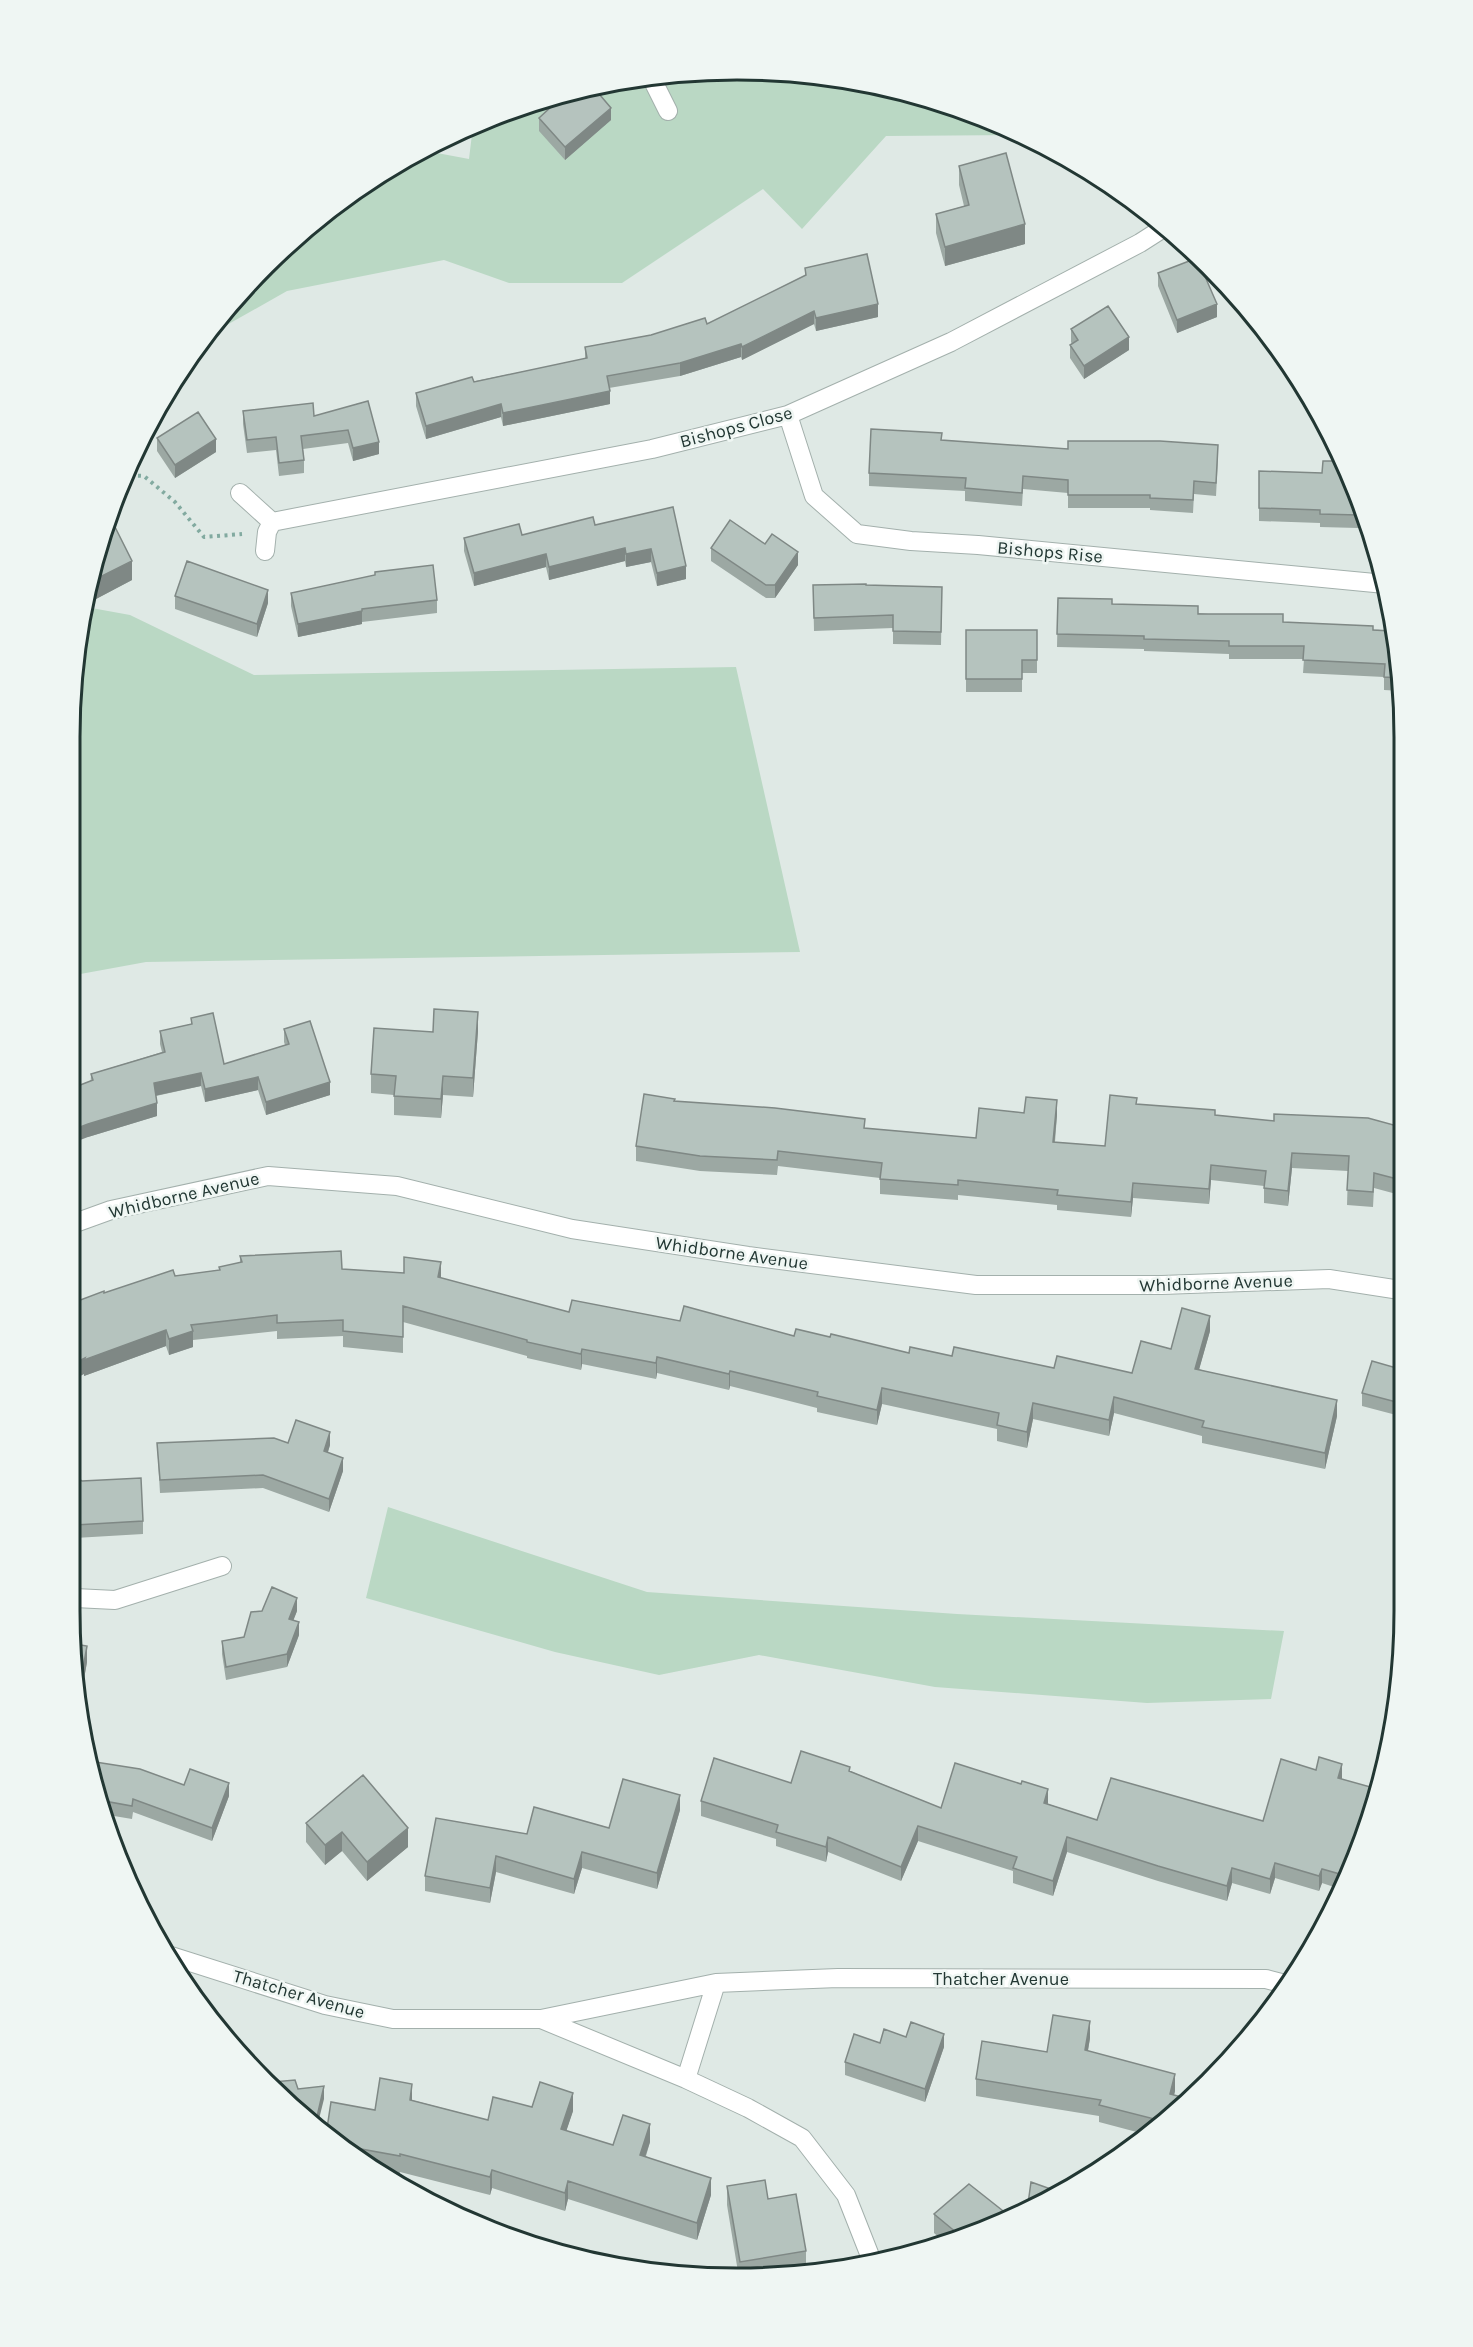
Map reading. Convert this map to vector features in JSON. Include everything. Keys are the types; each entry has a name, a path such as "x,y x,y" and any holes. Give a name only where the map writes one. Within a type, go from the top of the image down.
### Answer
{"street":[{"path":"655,85 668,111"},
{"name":"Bishops Close","path":"270,527 652,449 788,415 951,342 1157,232"},
{"name":"Bishops Rise","path":"788,415 814,496 857,534 911,541 990,546 1375,583"},
{"path":"240,493 270,527 265,551"},
{"name":"Whidborne Avenue","path":"80,1221 111,1210 268,1176 397,1186 572,1229 748,1256 976,1285 1162,1285 1329,1279 1394,1289"},
{"path":"80,1598 115,1600 222,1566"},
{"name":"Thatcher Avenue","path":"180,1960 325,2005 393,2019 541,2019 716,1983 850,1978 1266,1979 1279,1982"},
{"path":"686,2079 716,1983"},
{"name":"Thatcher Avenue","path":"541,2019 686,2079 748,2108 802,2138 846,2195 869,2254"}],"path":[{"path":"134,476 144,476 175,502 204,537 270,527"}],"green space":[{"path":"694,81 779,81 865,92 907,102 948,114 1000,135 886,136 802,229 763,189 622,283 509,283 444,260 287,291 223,327 272,272 303,243 371,190 436,153 469,159 472,136 525,114 563,103 566,106 572,101 651,85"},
{"path":"92,608 130,615 254,675 736,667 800,952 146,962 80,974 81,694"},
{"path":"388,1507 647,1592 957,1614 1284,1631 1271,1699 1147,1703 935,1687 759,1655 659,1675 555,1652 366,1598"}],"building":[{"path":"599,94 611,108 565,147 539,118 552,106"},
{"path":"1006,153 1025,224 945,247 936,214 969,205 959,166"},
{"path":"867,254 878,304 816,318 814,311 742,347 741,344 680,363 607,376 610,391 503,413 501,404 426,426 416,393 472,377 474,382 587,358 585,347 651,335 705,318 707,324 806,275 805,268"},
{"path":"1189,261 1205,276 1217,304 1177,320 1158,273"},
{"path":"1108,306 1129,337 1084,366 1070,345 1078,340 1071,329"},
{"path":"368,401 379,442 353,448 348,430 301,436 304,460 279,463 276,437 247,440 243,411 313,403 314,416"},
{"path":"198,412 216,439 175,465 157,438"},
{"path":"871,429 942,433 941,440 1068,449 1068,441 1160,441 1218,445 1216,483 1194,481 1193,500 1150,498 1150,495 1068,495 1068,480 1023,476 1022,493 965,488 966,478 869,473"},
{"path":"1323,461 1333,461 1355,515 1320,514 1320,510 1259,508 1259,471 1322,473"},
{"path":"673,507 686,566 657,573 651,549 626,554 625,548 549,567 546,554 474,573 464,538 519,524 522,535 593,517 595,525"},
{"path":"730,520 765,544 772,534 798,552 775,585 766,585 711,548"},
{"path":"114,525 132,561 99,577"},
{"path":"187,561 268,590 257,624 175,596"},
{"path":"433,565 437,600 362,609 362,611 298,624 291,593 375,575 375,572"},
{"path":"866,584 942,587 941,632 893,631 893,615 814,618 813,585"},
{"path":"1058,598 1112,599 1112,604 1198,606 1198,614 1283,614 1283,622 1373,626 1373,630 1385,631 1390,677 1384,677 1385,664 1303,660 1304,646 1229,646 1229,641 1057,634"},
{"path":"966,630 1037,630 1037,660 1022,660 1022,679 966,679"},
{"path":"434,1009 478,1012 473,1078 443,1076 441,1099 394,1096 396,1076 371,1074 374,1028 433,1032"},
{"path":"213,1013 224,1064 289,1044 284,1029 310,1021 330,1082 266,1102 258,1077 205,1089 201,1073 154,1083 157,1103 80,1127 80,1085 93,1080 91,1074 165,1052 160,1031 192,1024 191,1018"},
{"path":"644,1094 675,1099 674,1101 775,1108 865,1119 864,1128 976,1138 979,1108 1024,1113 1026,1097 1057,1100 1053,1142 1105,1146 1110,1095 1137,1098 1136,1104 1215,1110 1215,1115 1274,1121 1274,1114 1368,1118 1394,1125 1394,1178 1374,1173 1373,1192 1347,1190 1349,1156 1292,1153 1288,1191 1264,1188 1266,1171 1211,1165 1209,1189 1133,1183 1131,1202 1057,1195 1058,1190 958,1180 958,1185 880,1179 882,1163 778,1151 777,1160 700,1156 636,1146"},
{"path":"341,1251 342,1269 404,1273 404,1257 441,1262 438,1277 569,1312 572,1300 680,1321 684,1306 794,1336 796,1329 830,1337 831,1334 909,1353 910,1347 952,1356 954,1347 1054,1368 1057,1356 1132,1373 1141,1341 1171,1349 1182,1308 1210,1316 1195,1369 1337,1400 1325,1453 1202,1427 1204,1421 1114,1397 1109,1420 1033,1403 1027,1432 997,1425 999,1413 882,1388 877,1410 817,1396 818,1392 730,1371 729,1374 657,1357 656,1363 582,1349 581,1354 527,1342 527,1340 403,1306 403,1337 343,1331 343,1320 277,1323 277,1315 191,1325 193,1331 169,1339 166,1330 80,1360 80,1300 173,1270 175,1276 220,1270 219,1267 242,1262 240,1256"},
{"path":"1372,1361 1394,1367 1394,1401 1362,1393"},
{"path":"296,1420 330,1432 324,1451 343,1458 329,1499 263,1475 160,1480 157,1443 274,1438 288,1443"},
{"path":"141,1478 143,1521 80,1525 80,1480"},
{"path":"272,1587 297,1598 289,1619 299,1622 287,1654 226,1667 222,1641 244,1637 251,1612 262,1611"},
{"path":"81,1645 87,1646 83,1671"},
{"path":"801,1751 850,1767 849,1771 941,1808 955,1763 1021,1784 1022,1781 1048,1789 1044,1803 1097,1820 1111,1778 1263,1821 1281,1759 1316,1770 1319,1757 1342,1764 1338,1778 1369,1787 1359,1822 1338,1873 1322,1869 1319,1876 1275,1863 1270,1879 1232,1868 1227,1886 1067,1837 1053,1881 1013,1868 1017,1857 918,1826 901,1867 828,1837 826,1847 776,1832 778,1825 701,1801 714,1758 791,1783"},
{"path":"98,1762 140,1769 184,1785 190,1769 229,1783 212,1828 133,1799 132,1806 108,1802"},
{"path":"363,1775 408,1828 367,1862 342,1832 325,1845 306,1823"},
{"path":"623,1779 680,1795 657,1873 582,1852 574,1879 496,1856 490,1888 425,1876 436,1818 527,1834 534,1807 609,1828"},
{"path":"1053,2015 1090,2021 1085,2050 1175,2074 1170,2094 1178,2096 1152,2119 1099,2105 1101,2100 976,2079 982,2041 1047,2052"},
{"path":"911,2022 944,2034 925,2089 845,2062 854,2034 880,2043 884,2029 906,2037"},
{"path":"380,2078 412,2084 410,2100 488,2120 493,2097 532,2107 540,2082 573,2093 561,2129 613,2145 623,2115 650,2124 640,2155 711,2178 697,2223 568,2181 565,2193 492,2170 490,2177 400,2154 400,2156 360,2149 328,2124 331,2102 375,2110"},
{"path":"295,2080 298,2089 324,2086 317,2116 303,2104 279,2081"},
{"path":"765,2180 768,2199 796,2194 806,2251 740,2262 727,2186"},
{"path":"1031,2182 1048,2188 1029,2199"},
{"path":"969,2184 1003,2211 954,2231 934,2214"}]}
